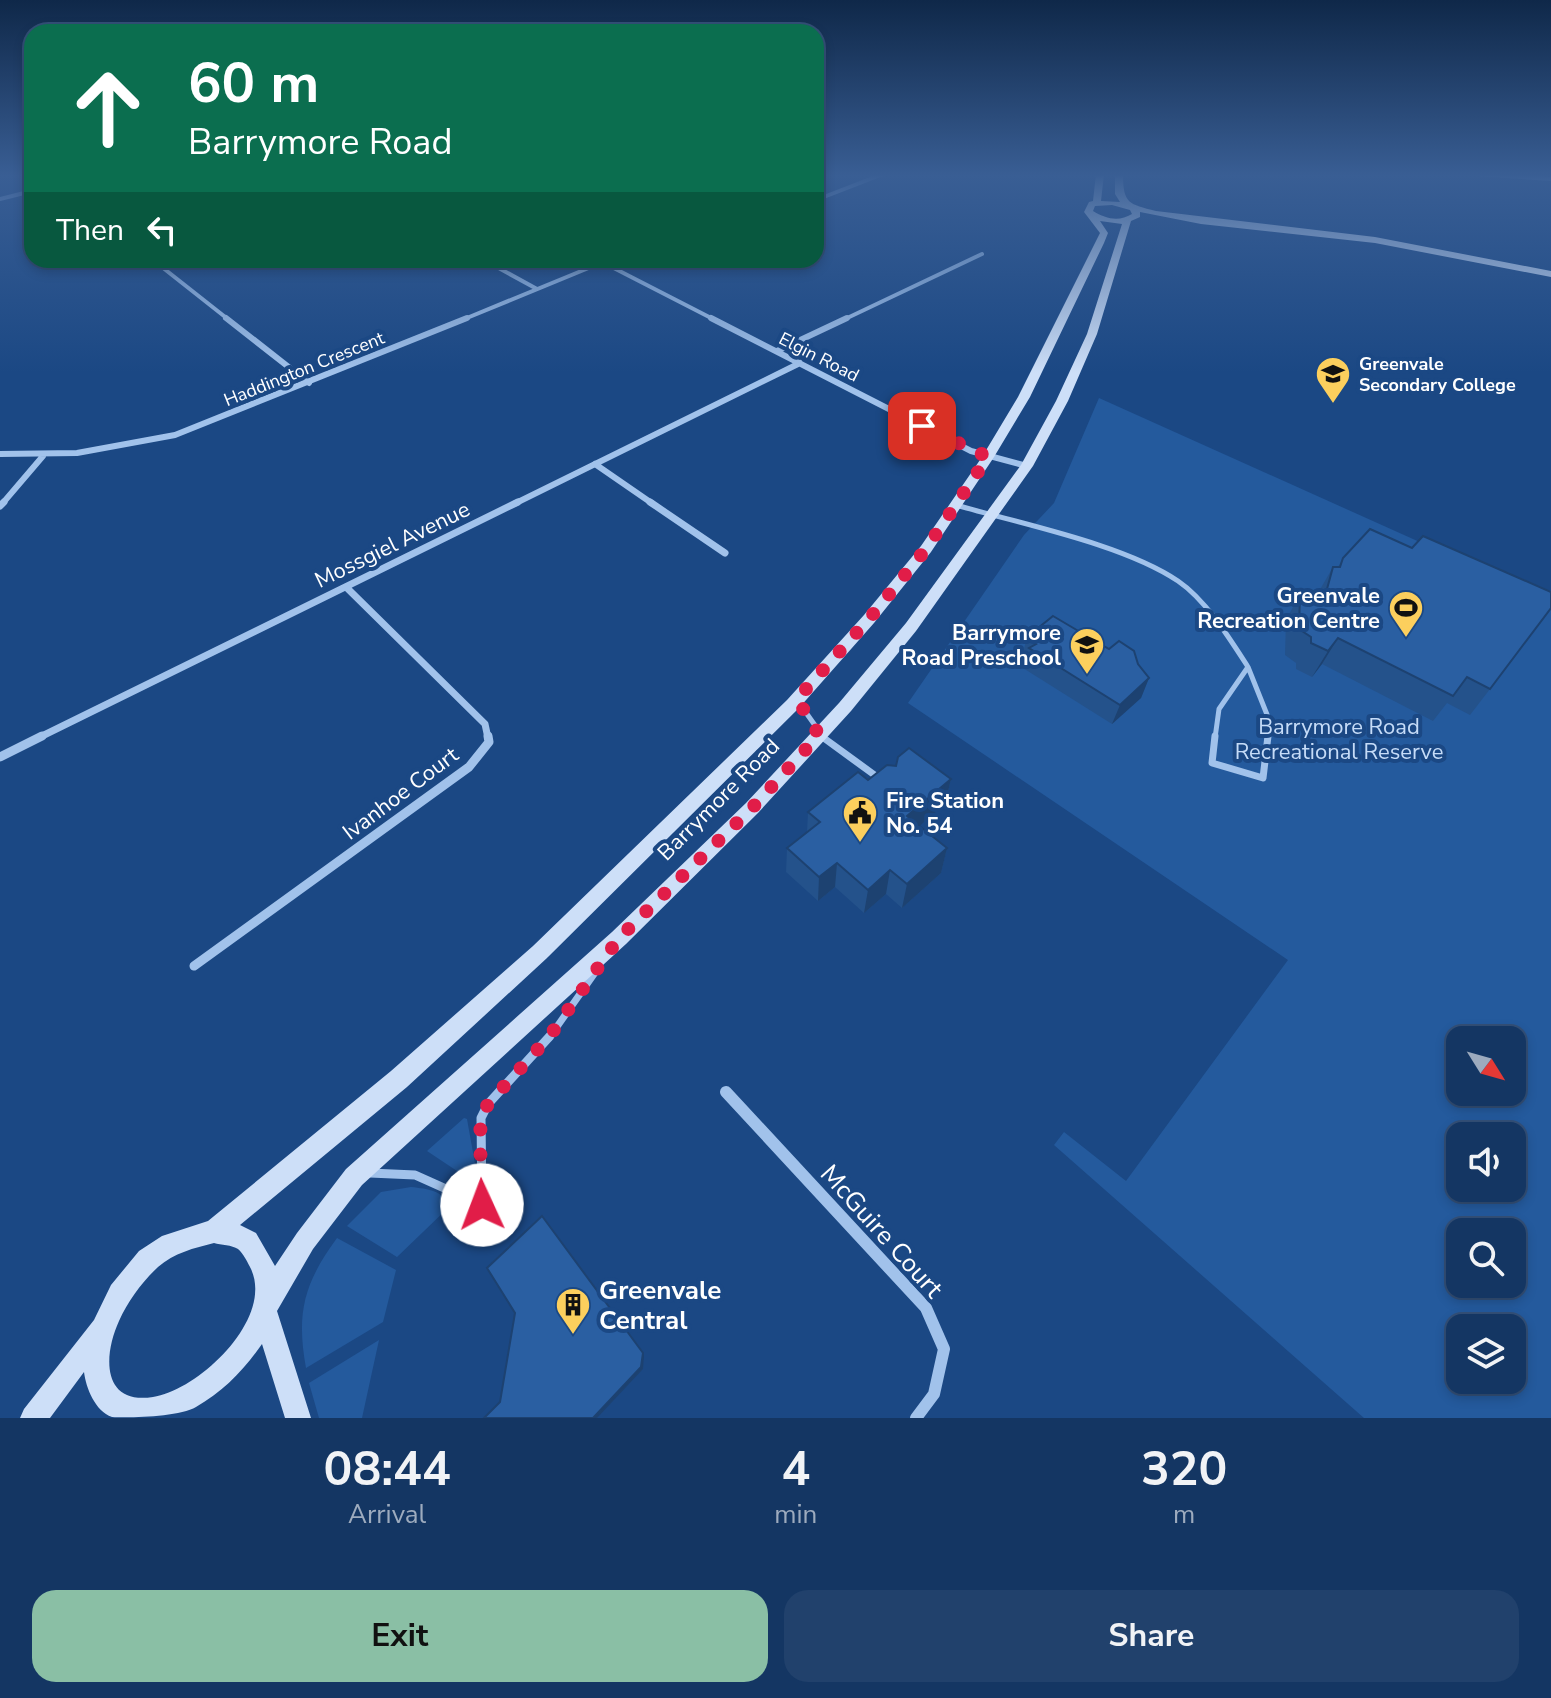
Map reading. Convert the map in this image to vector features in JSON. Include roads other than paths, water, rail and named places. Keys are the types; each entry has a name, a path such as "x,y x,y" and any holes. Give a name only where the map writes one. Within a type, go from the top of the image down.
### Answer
{"street":[{"name":"Barrymore Road","path":"214,1231 387,1089 540,952 797,699 869,619 926,549 988,457 1024,397 1101,240"},
{"name":"Barrymore Road","path":"266,1306 305,1241 354,1177 619,938 752,808 911,627 1027,466 1062,401 1092,334 1121,240"},
{"path":"1373,240 1551,274"},
{"path":"777,351 982,254"},
{"path":"163,268 309,383"},
{"path":"499,268 537,289"},
{"name":"Haddington Crescent","path":"0,454 95,454 150,443 200,427 588,268"},
{"name":"Elgin Road","path":"618,268 988,457 1027,466"},
{"name":"Mossgiel Avenue","path":"0,757 800,363"},
{"path":"0,506 43,456"},
{"path":"595,464 725,553"},
{"name":"Ivanhoe Court","path":"194,966 469,767 489,742 485,724 346,587"},
{"name":"McGuire Court","path":"726,1092 926,1308 944,1349 934,1394 916,1418"},
{"path":"33,1418 101,1329 119,1291 148,1259 181,1239 214,1231 244,1239 264,1263 266,1306 298,1418"},
{"path":"101,1329 96,1360 100,1388 115,1408 138,1418 172,1416 201,1400 230,1376 252,1346 266,1306"}],"lane":[{"path":"956,505 1133,557 1180,582 1224,629 1248,667 1270,722 1263,778 1212,763 1219,709 1248,667"},
{"path":"797,699 819,735 889,786"},
{"path":"354,1177 384,1171 407,1171 436,1180 482,1205 481,1118 488,1104 549,1037 619,938"}],"place":[{"name":"Greenvale Secondary College","path":"1333,405"},
{"name":"Greenvale Recreation Centre","path":"1406,639"},
{"name":"Barrymore Road Preschool","path":"1087,676"},
{"name":"Fire Station No. 54","path":"860,844"},
{"name":"Greenvale Central","path":"573,1336"}],"park label":[{"name":"Barrymore Road Recreational Reserve","path":"1339,738"}]}
